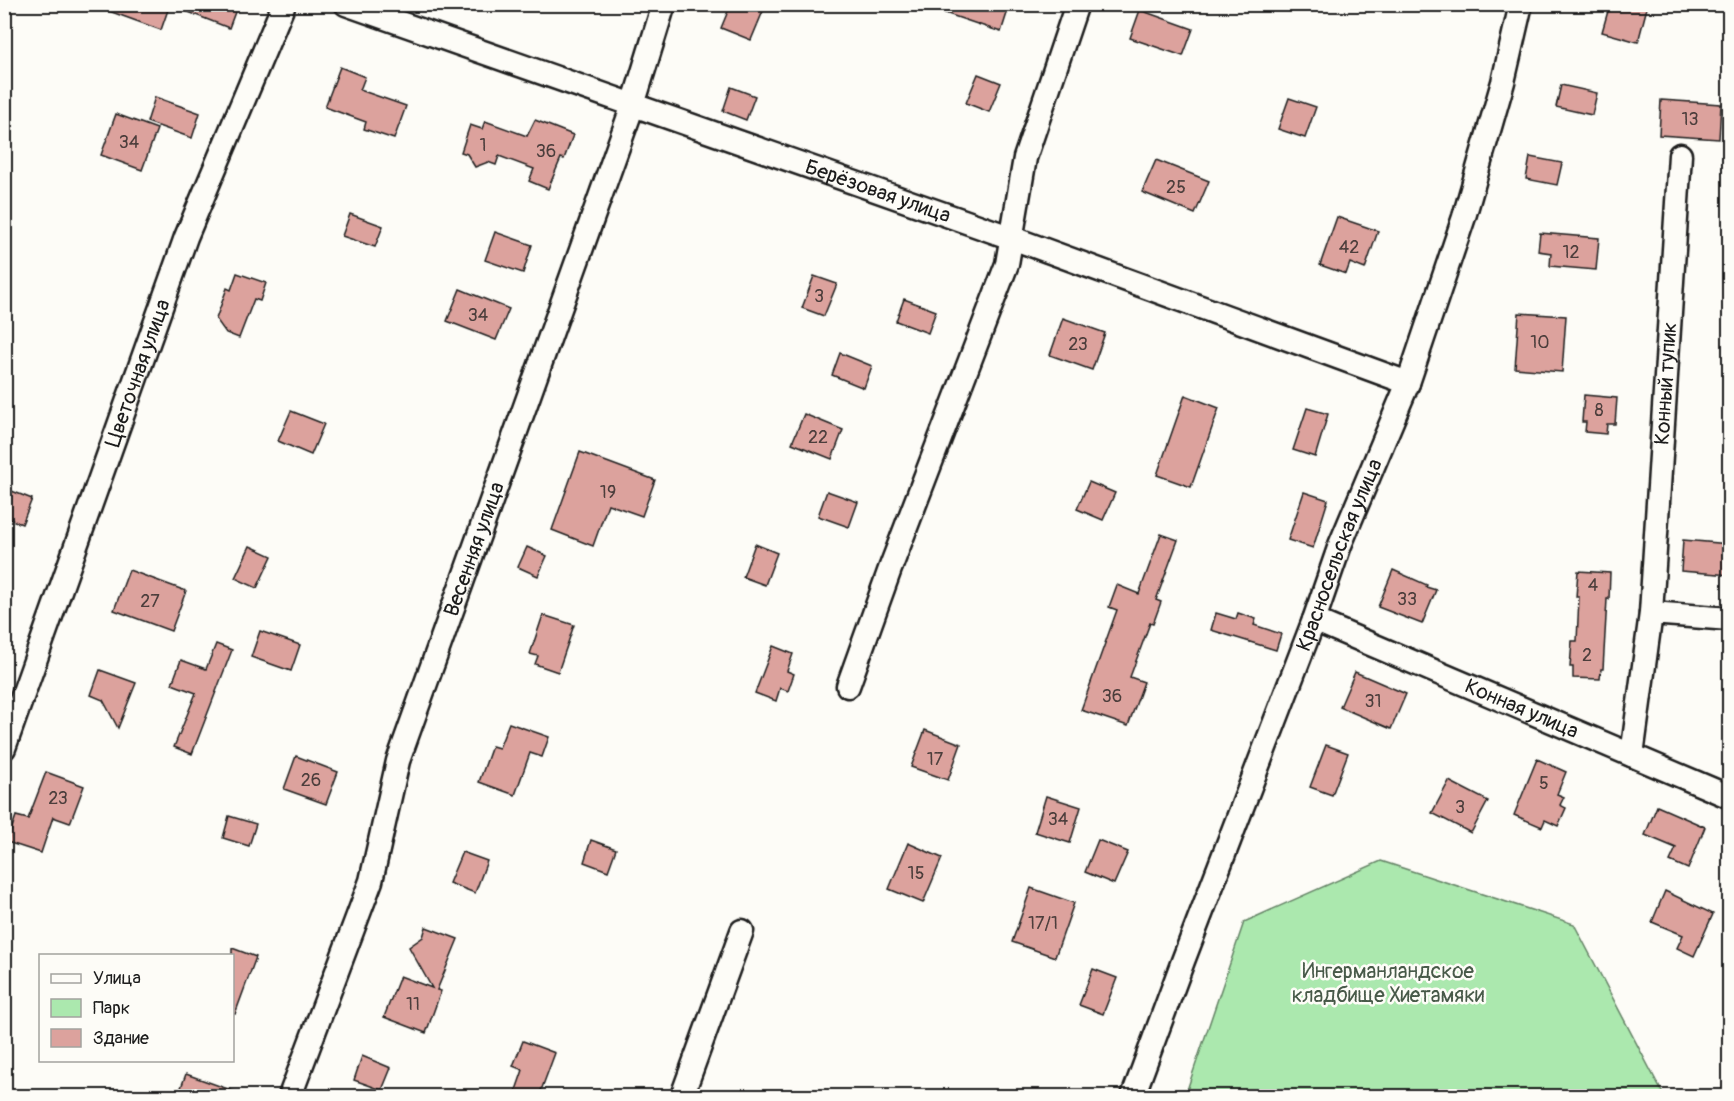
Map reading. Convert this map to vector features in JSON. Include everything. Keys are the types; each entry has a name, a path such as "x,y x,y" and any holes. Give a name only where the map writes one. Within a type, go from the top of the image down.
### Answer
{"street":[{"name":"Цветочная улица","path":"4,748 186,237 284,4"},
{"name":"Берёзовая улица","path":"346,4 1012,238 1408,383"},
{"name":"Весенняя улица","path":"290,1096 371,881 398,761 633,105 664,4"},
{"path":"848,686 894,558 1007,264 1025,158 1077,4"},
{"name":"Красносельская улица","path":"1133,1096 1341,545 1408,383 1464,217 1503,82 1521,4"},
{"name":"Конный тупик","path":"1632,755 1651,613 1680,155"},
{"path":"1651,613 1730,619"},
{"name":"Конная улица","path":"1314,620 1730,797"},
{"path":"682,1096 742,931"}],"green space":[{"name":"Ингерманландское кладбище Хиетамяки","path":"1381,861 1574,924 1664,1096 1185,1096 1244,922"}],"building":[{"path":"99,4 170,4 161,30 98,7"},
{"path":"173,4 238,4 229,28 173,6"},
{"path":"731,4 766,4 751,40 721,28"},
{"path":"931,4 1010,4 1001,32 930,8"},
{"path":"1610,4 1648,4 1638,42 1602,32"},
{"path":"1140,10 1193,29 1183,56 1130,38"},
{"path":"340,67 365,77 360,90 406,106 394,139 364,129 366,122 325,107"},
{"path":"978,74 1001,83 989,112 966,103"},
{"path":"1561,85 1597,93 1592,115 1556,107"},
{"path":"731,87 755,96 746,120 723,111"},
{"path":"155,97 200,113 192,138 147,122"},
{"path":"1289,98 1316,107 1305,138 1278,129"},
{"path":"1661,100 1721,104 1719,139 1659,135"},
{"path":"116,114 157,129 142,170 101,155"},
{"path":"535,120 573,135 564,159 561,158 548,189 529,181 534,169 499,156 496,165 488,162 475,167 467,154 461,152 470,125 482,129 485,121 527,136"},
{"path":"1530,157 1562,163 1557,185 1526,179"},
{"path":"1156,160 1209,181 1195,214 1142,192"},
{"path":"350,214 383,226 375,247 342,236"},
{"path":"1337,217 1378,231 1365,269 1350,263 1346,274 1320,265"},
{"path":"495,232 532,245 523,273 485,260"},
{"path":"1540,233 1599,238 1596,270 1550,266 1551,253 1538,251"},
{"path":"237,273 266,283 260,301 254,299 239,338 226,333 216,319 227,288 231,290"},
{"path":"814,276 837,284 824,316 802,308"},
{"path":"460,289 509,309 496,340 447,321"},
{"path":"904,299 936,311 928,333 896,321"},
{"path":"1519,313 1566,316 1562,372 1515,368"},
{"path":"1063,318 1105,333 1092,370 1050,355"},
{"path":"840,353 872,366 864,388 832,375"},
{"path":"1185,395 1219,408 1191,487 1157,475"},
{"path":"1584,395 1617,398 1615,424 1607,424 1606,434 1585,432 1586,422 1582,422"},
{"path":"1307,408 1328,414 1315,457 1293,450"},
{"path":"291,411 324,424 311,455 278,441"},
{"path":"804,414 843,430 832,459 792,443"},
{"path":"580,452 655,480 642,516 608,504 593,546 552,530"},
{"path":"1089,482 1115,493 1103,520 1077,509"},
{"path":"4,488 32,499 22,524 4,517"},
{"path":"827,491 858,502 849,527 818,516"},
{"path":"1304,492 1328,500 1313,548 1288,540"},
{"path":"1161,534 1178,540 1156,600 1161,602 1153,624 1150,623 1130,677 1144,682 1128,726 1081,710 1117,610 1109,607 1117,585 1139,594"},
{"path":"1683,540 1730,544 1730,575 1681,571"},
{"path":"755,544 777,553 765,585 743,577"},
{"path":"250,546 272,556 257,588 235,578"},
{"path":"527,547 547,556 538,576 518,567"},
{"path":"129,570 186,591 171,631 114,610"},
{"path":"1393,570 1436,590 1422,624 1378,607"},
{"path":"1578,571 1610,573 1603,669 1601,669 1600,679 1573,678 1573,667 1570,667 1572,641 1577,641"},
{"path":"1216,613 1236,619 1238,613 1256,619 1254,625 1281,634 1276,650 1211,630"},
{"path":"543,615 574,625 558,672 535,664 538,656 530,654"},
{"path":"260,631 300,645 291,671 251,657"},
{"path":"216,644 232,650 192,754 174,747 196,693 172,684 181,660 206,669"},
{"path":"773,646 793,654 787,671 794,674 788,691 780,688 776,701 755,693"},
{"path":"100,670 136,683 118,728 103,700 91,695"},
{"path":"1355,672 1406,694 1391,729 1340,707"},
{"path":"509,723 549,737 542,757 530,753 515,795 479,782 492,746 499,748"},
{"path":"925,730 961,744 948,780 911,767"},
{"path":"1326,745 1348,753 1332,795 1310,787"},
{"path":"296,756 338,772 326,804 284,789"},
{"path":"1537,759 1566,772 1557,794 1564,797 1560,805 1566,808 1558,826 1545,820 1542,827 1514,815"},
{"path":"46,772 84,786 70,823 53,817 41,853 7,842 16,816 28,819"},
{"path":"1449,781 1488,801 1471,833 1432,813"},
{"path":"1046,796 1081,807 1070,843 1035,832"},
{"path":"1657,806 1705,827 1688,869 1670,861 1676,848 1645,835"},
{"path":"229,816 256,824 249,846 223,838"},
{"path":"591,840 616,849 608,871 584,862"},
{"path":"1098,840 1128,852 1114,884 1085,872"},
{"path":"908,843 942,858 923,903 889,889"},
{"path":"462,852 487,861 475,893 449,883"},
{"path":"1031,888 1074,903 1055,957 1012,942"},
{"path":"1665,891 1713,914 1694,956 1677,948 1683,935 1652,922"},
{"path":"426,927 458,939 437,990 441,991 426,1033 384,1017 400,976 432,988 409,947 423,937"},
{"path":"232,948 256,957 235,1014 234,954 232,954"},
{"path":"1093,969 1117,978 1103,1014 1079,1005"},
{"path":"523,1041 555,1053 539,1096 514,1096 523,1070 513,1066"},
{"path":"362,1056 391,1068 382,1090 354,1080"},
{"path":"186,1074 242,1094 242,1096 178,1096"}]}
